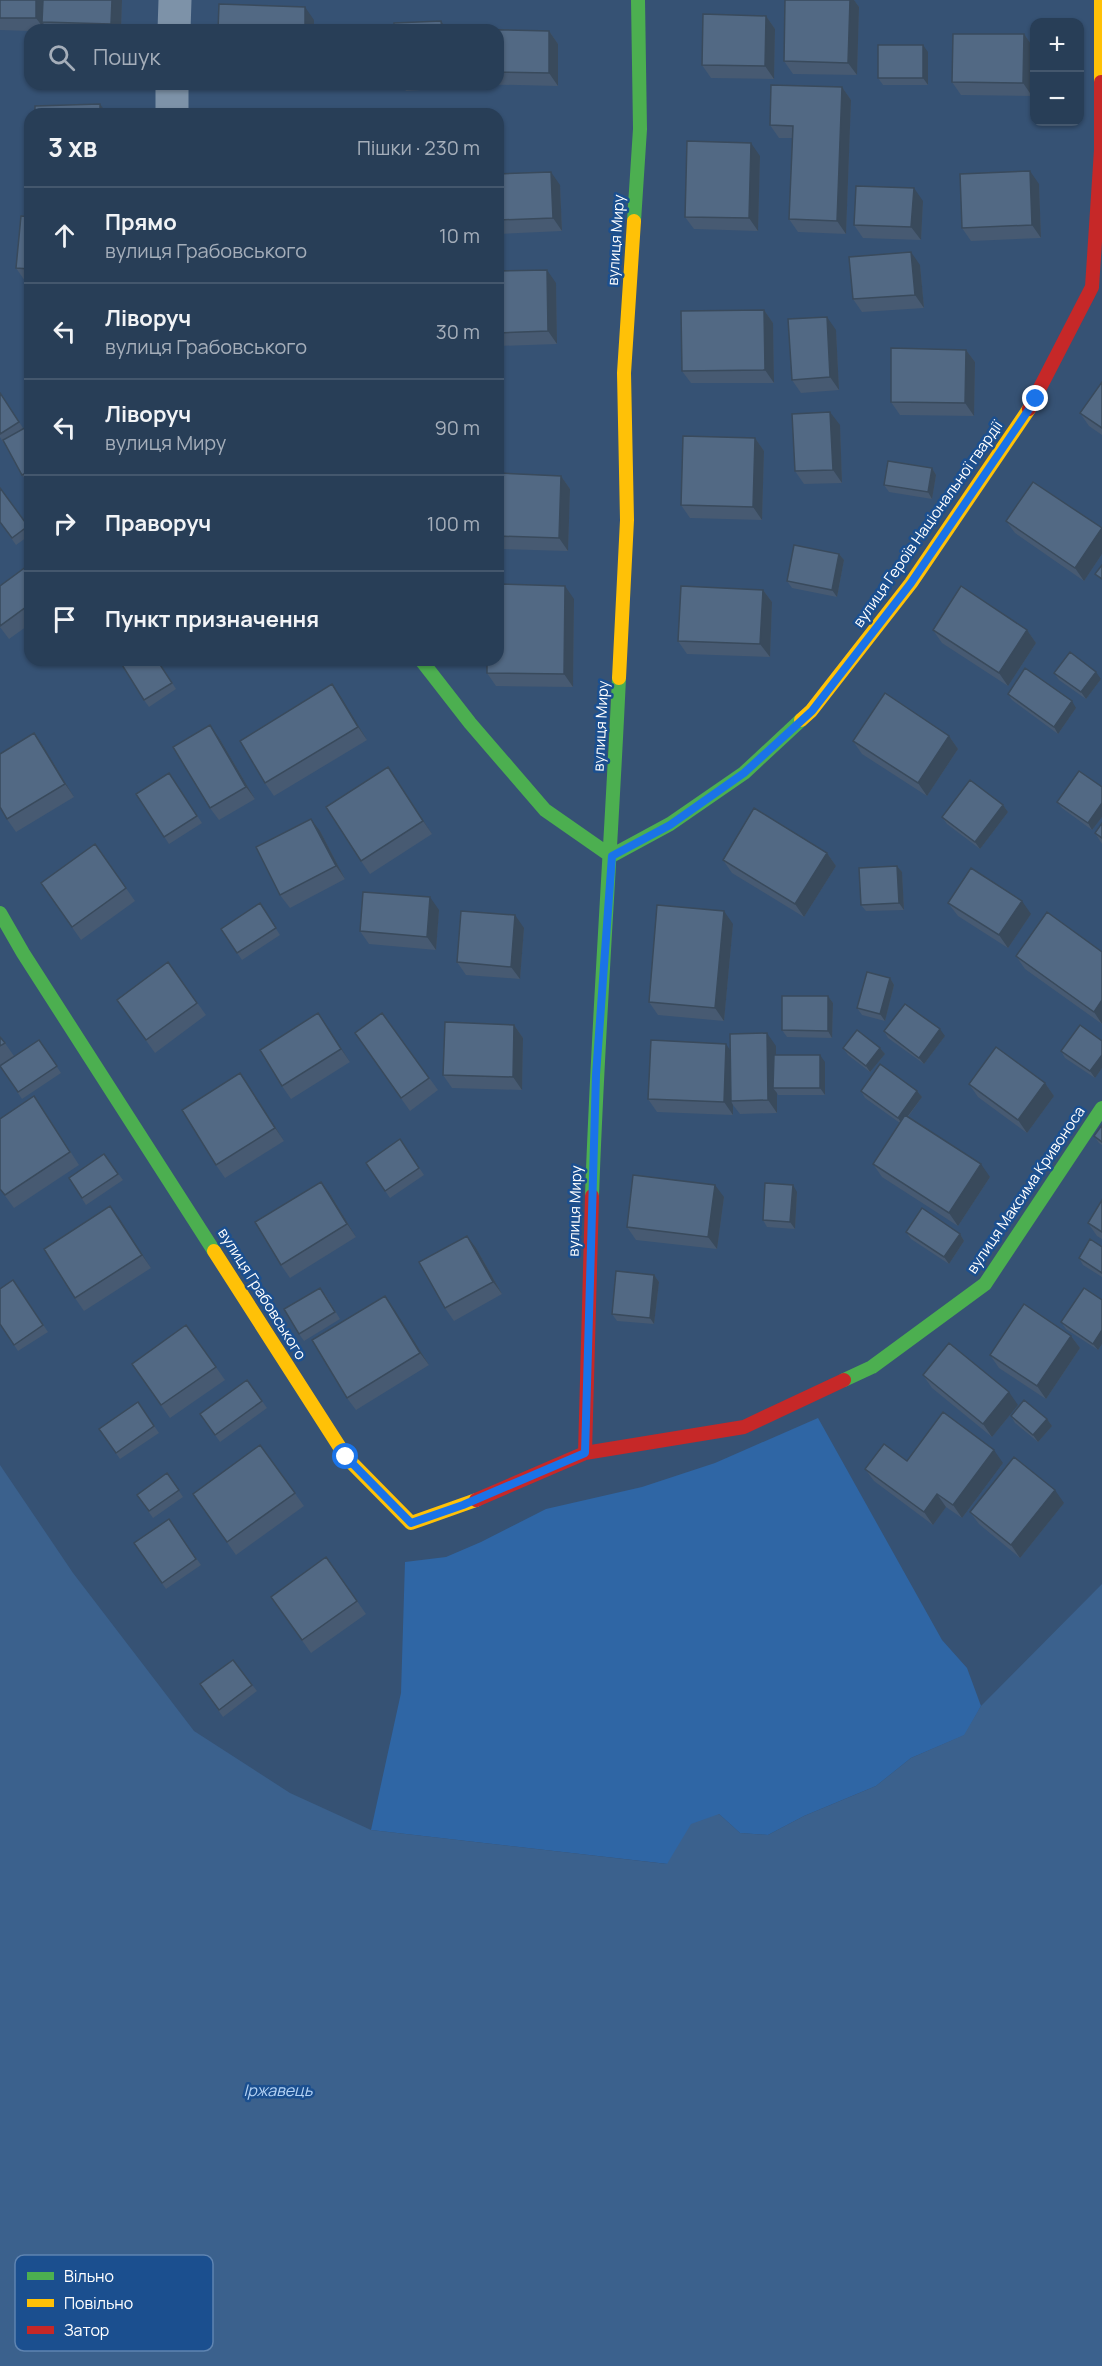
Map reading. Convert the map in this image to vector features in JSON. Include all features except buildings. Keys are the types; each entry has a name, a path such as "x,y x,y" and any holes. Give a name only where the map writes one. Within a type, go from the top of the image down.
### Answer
{"street":[{"path":"174,24 175,0"},
{"name":"вулиця Миру","path":"585,1453 596,1075 612,856 627,520 624,372 640,129 638,0"},
{"name":"вулиця Героїв Національної гвардії","path":"612,856 670,825 744,773 812,711 911,583 1036,399 1092,287 1101,150 1101,0"},
{"path":"172,90 172,108"},
{"path":"426,666 470,723 544,810 612,856"},
{"name":"вулиця Грабовського","path":"0,913 23,953 346,1457 411,1523 463,1505 585,1453"},
{"name":"вулиця Максима Кривоноса","path":"585,1453 744,1426 872,1367 985,1284 1102,1108"}],"shaded area":[{"path":"818,1418 942,1640 967,1668 981,1706 965,1735 911,1758 876,1786 804,1816 768,1835 740,1833 719,1814 668,1864 371,1830 401,1693 405,1562 446,1557 546,1509 642,1487 715,1463"}],"water":[{"name":"Іржавець","path":"0,1465 73,1573 194,1731 290,1793 371,1830 667,1864 691,1824 719,1814 740,1833 768,1835 804,1816 876,1786 911,1758 964,1735 981,1706 1102,1584 1102,2366 0,2366"}],"traffic: fast":[{"path":"634,221 640,129 638,0"},
{"path":"426,666 470,723 545,810 611,856 670,824 744,773 801,720"},
{"path":"592,1196 619,678"},
{"path":"0,913 23,953 214,1251"},
{"path":"844,1380 872,1367 985,1284 1102,1108"}],"traffic: slow":[{"path":"1101,0 1101,82"},
{"path":"619,678 627,520 624,373 634,221"},
{"path":"801,720 811,711 911,583 1029,409"},
{"path":"214,1251 346,1457 411,1523 476,1500"}],"traffic: jam":[{"path":"1029,409 1092,287 1101,150 1101,82"},
{"path":"585,1453 592,1196"},
{"path":"476,1500 585,1453 744,1427 844,1380"}],"route":[{"path":"346,1457 411,1523 463,1505 585,1453 596,1075 612,856 670,825 744,773 812,711 911,583 1036,399"}]}
